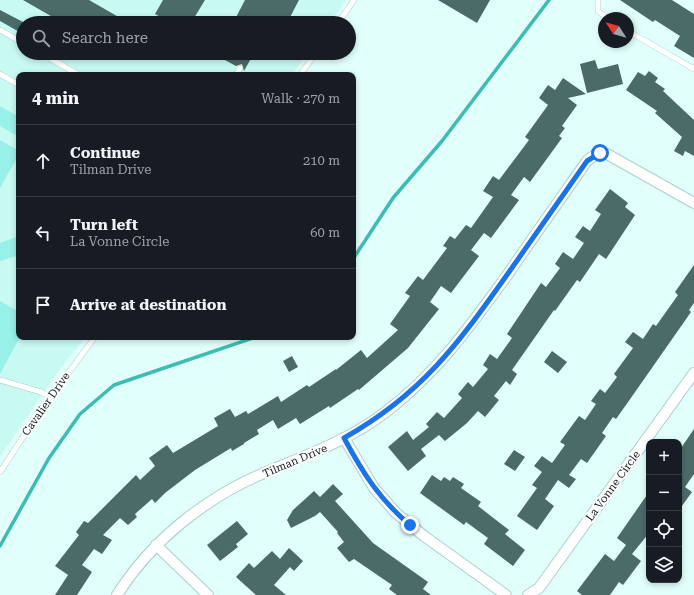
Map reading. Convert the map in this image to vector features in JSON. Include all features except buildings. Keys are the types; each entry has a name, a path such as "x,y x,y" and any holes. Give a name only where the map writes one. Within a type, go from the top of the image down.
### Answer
{"street":[{"name":"Tilman Drive","path":"117,595 156,545 193,513 214,499 263,473 305,457 344,438 385,413 420,384 438,366 473,323 587,161 600,153 612,156 694,203"},
{"name":"La Vonne Circle","path":"528,595 539,588 694,373"},
{"path":"344,438 374,488 396,513 424,536 506,595"},
{"path":"156,545 208,595"}],"lane":[{"path":"343,16 354,0"},
{"path":"598,0 598,12"},
{"path":"0,30 16,39"},
{"path":"634,34 694,69"},
{"path":"53,60 74,72"},
{"path":"302,72 311,60"},
{"path":"238,72 240,68"},
{"path":"0,74 16,83"},
{"name":"Cavalier Drive","path":"0,472 50,397 94,340"},
{"path":"0,380 41,392 50,397"}],"shaded area":[{"path":"0,0 346,0 335,16 16,16 16,60 303,60 294,72 16,72 16,340 84,340 59,370 0,457"},
{"path":"0,106 16,115 16,135 0,126"},
{"path":"0,140 16,149 16,159 0,188"},
{"path":"16,237 16,256 0,261 0,243"},
{"path":"0,301 16,310 16,340 18,340 0,374"}],"waterway":[{"path":"356,254 393,198 442,141 549,0"},
{"path":"0,546 49,458 80,414 114,385 247,340"}],"route":[{"path":"410,525 384,501 374,488 344,438 363,428 385,413 420,384 438,366 473,323 587,161 600,153"}]}
